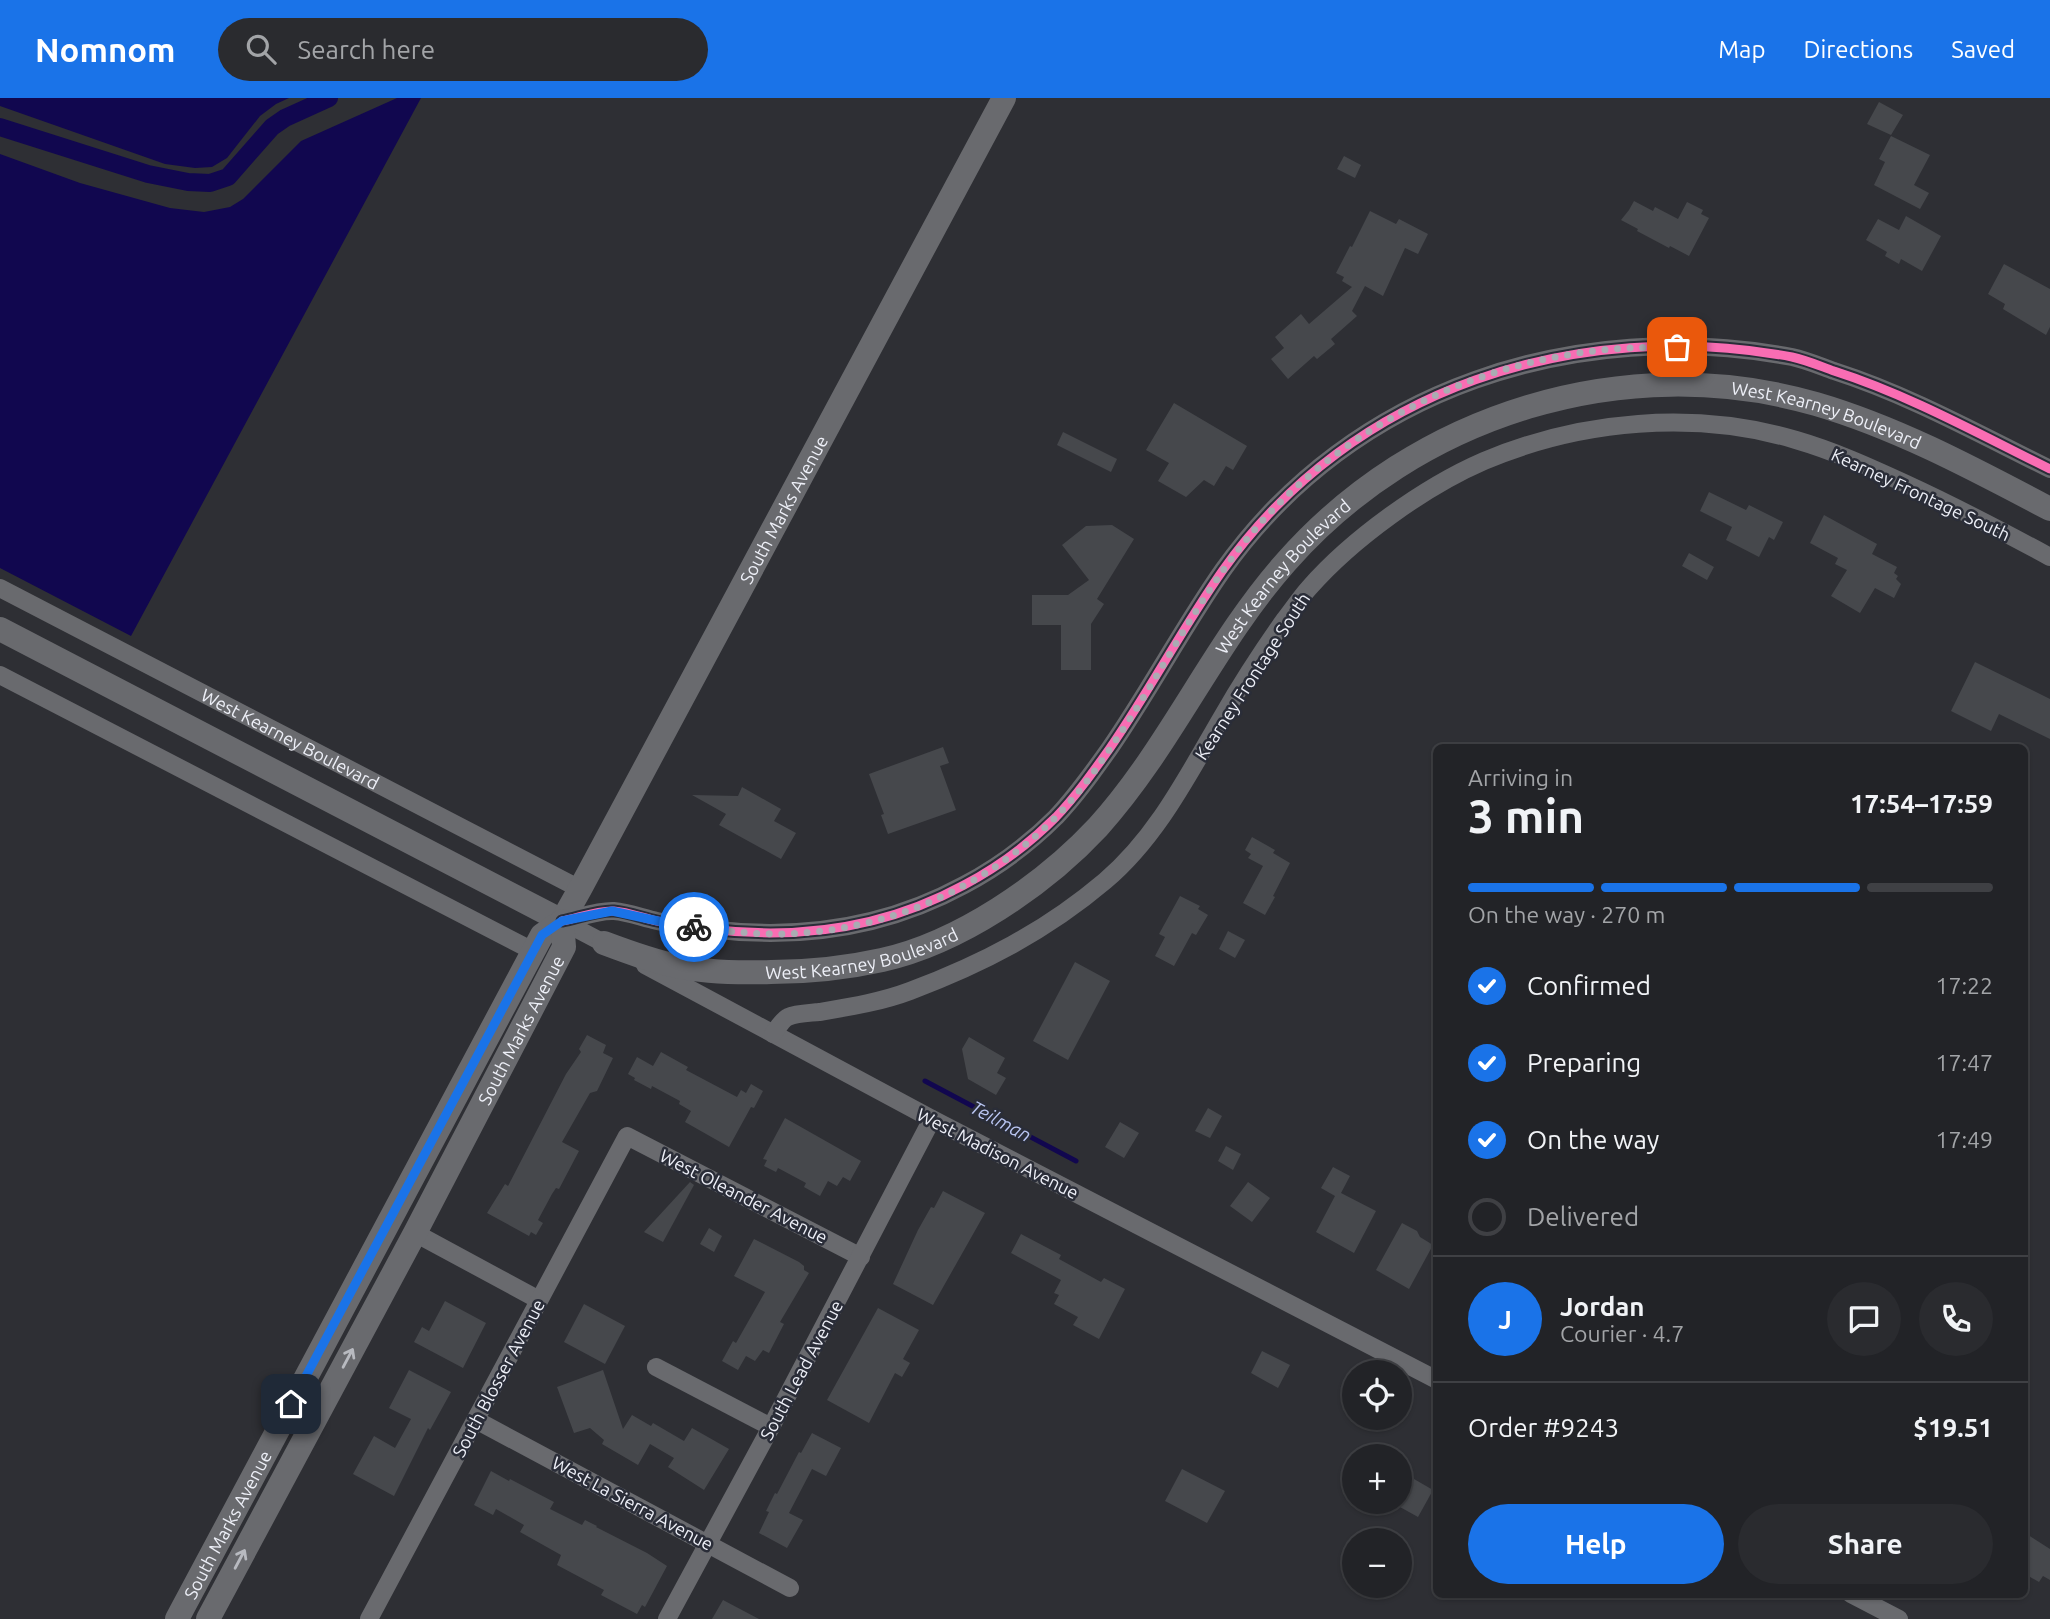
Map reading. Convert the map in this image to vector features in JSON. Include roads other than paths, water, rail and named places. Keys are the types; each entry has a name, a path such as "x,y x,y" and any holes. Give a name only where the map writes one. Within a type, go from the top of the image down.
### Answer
{"main road":[{"name":"South Marks Avenue","path":"177,1619 533,951 542,935 562,921 580,889 1004,98"},
{"name":"West Kearney Boulevard","path":"604,943 681,967 734,973 795,972 886,959 953,934 991,913 1031,888 1065,859 1121,800 1245,614 1285,563 1326,520 1374,481 1427,448 1465,429 1519,409 1590,391 1661,385 1738,388 1779,395 1850,415 1912,440 2050,509"},
{"name":"West Kearney Boulevard","path":"0,629 562,921"},
{"name":"South Marks Avenue","path":"208,1619 415,1233 564,947 562,921"}],"street":[{"path":"562,921 612,911 667,923 746,933 781,934 841,928 890,917 928,903 1001,864 1055,818 1087,781 1224,570 1257,528 1293,490 1336,454 1393,416 1431,397 1498,371 1572,354 1633,347 1716,347 1793,358 1851,376 1903,397 2050,469"},
{"name":"Kearney Frontage South","path":"773,1034 787,1017 903,994 996,955 1057,919 1109,878 1144,841 1171,805 1224,713 1281,625 1308,589 1346,552 1403,507 1483,461 1570,434 1647,423 1727,424 1796,440 1852,458 1964,511 2050,557"},
{"name":"West Kearney Boulevard","path":"0,588 580,889"},
{"path":"0,675 533,951"},
{"name":"West Madison Avenue","path":"562,921 932,1119 1433,1378"},
{"name":"South Lead Avenue","path":"667,1619 932,1119"},
{"name":"West Oleander Avenue","path":"627,1136 861,1256"},
{"name":"South Blosser Avenue","path":"369,1619 627,1136"},
{"path":"415,1233 539,1300"},
{"path":"656,1367 771,1427"},
{"name":"West La Sierra Avenue","path":"475,1420 790,1588"},
{"path":"1859,1598 1899,1619"}],"waterway":[{"path":"0,127 148,174 188,182 210,183 228,177 272,127 285,118 329,98"},
{"name":"Teilman","path":"925,1081 1076,1161"}]}
